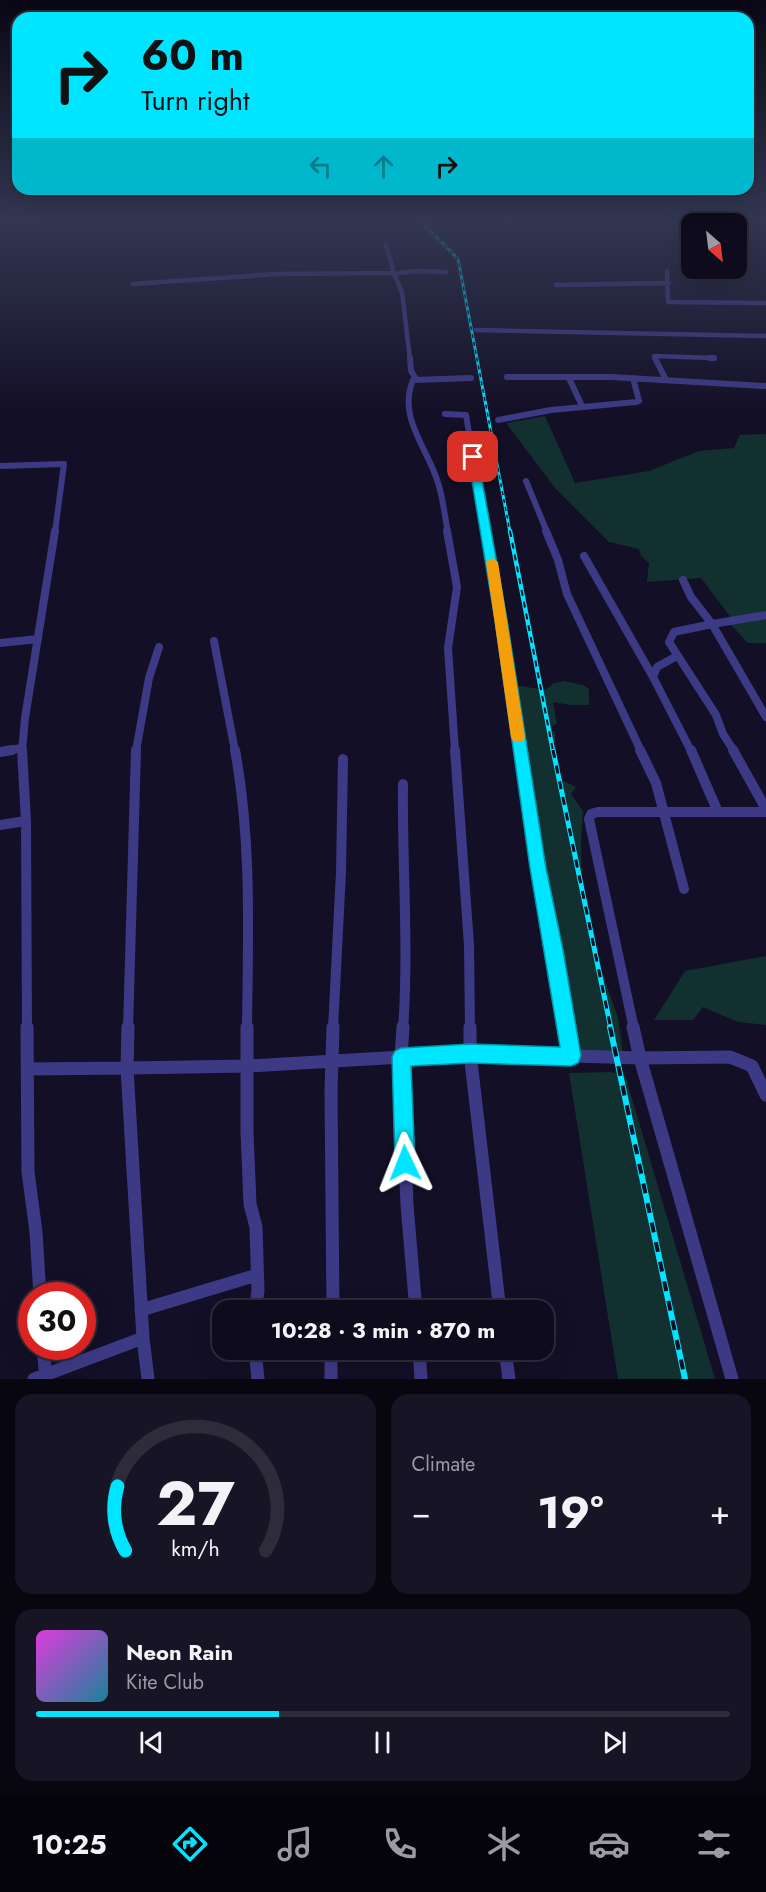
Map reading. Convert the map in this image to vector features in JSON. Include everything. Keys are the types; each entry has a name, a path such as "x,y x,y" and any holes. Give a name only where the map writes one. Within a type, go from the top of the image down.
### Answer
{"street":[{"path":"400,286 411,371 416,379"},
{"path":"669,286 668,302 766,303"},
{"path":"476,330 766,336"},
{"path":"666,380 654,356 714,358"},
{"path":"507,377 633,378 766,386"},
{"path":"416,379 471,378"},
{"path":"569,378 582,406"},
{"path":"498,420 520,414 582,406 638,402 639,396 633,378"},
{"path":"416,379 410,387 409,419 436,478 457,587 450,624 449,660 469,945 470,1053 499,1300"},
{"path":"445,414 466,415 502,624 538,868 571,1056"},
{"path":"0,466 64,464 22,748 26,821 28,1172 36,1232 39,1282"},
{"path":"526,481 531,498 556,554 567,594 656,783 684,889"},
{"path":"584,556 653,676 688,744 718,812"},
{"path":"683,580 691,597 712,624 766,717"},
{"path":"732,1379 640,1058 589,819 591,814 598,812 766,811 750,777 723,734 716,715 669,642 672,633 766,615"},
{"path":"0,642 38,639"},
{"path":"214,641 242,789 248,856 247,1132 250,1204 256,1227 257,1300"},
{"path":"148,1379 141,1310 127,1068 135,838 134,760 149,678 159,647"},
{"path":"653,676 657,667 677,656"},
{"path":"0,752 22,748"},
{"path":"333,1300 332,1061 340,932 343,759"},
{"path":"403,784 402,859 406,991 401,1057 407,1205 415,1300"},
{"path":"0,825 26,821"},
{"path":"29,1070 248,1066 470,1053 640,1058 730,1057 752,1066 766,1095"},
{"path":"141,1310 257,1275"},
{"path":"43,1360 42,1378 143,1338"},
{"path":"256,1360 258,1379"},
{"path":"331,1360 331,1379"},
{"path":"420,1360 422,1379"},
{"path":"506,1360 509,1379"}],"green space":[{"path":"545,416 575,483 649,471 699,451 734,448 740,435 766,434 766,643 748,643 730,624 732,619 701,578 647,582 649,563 641,556 639,549 609,542 556,489 506,423"},
{"path":"564,681 583,685 589,689 589,705 553,702 557,724 548,728 555,732 562,780 576,787 571,794 583,811 582,894 591,922 591,940 618,1018 624,1061 573,1056 567,1000 571,991 557,949 507,689 508,684 545,690 554,683"},
{"path":"766,956 766,1025 738,1022 703,1007 693,1020 654,1020 685,971"},
{"path":"611,1072 625,1075 715,1379 618,1379 569,1073"}],"railway":[{"path":"463,286 510,532"},
{"path":"510,531 553,751"},
{"path":"553,750 611,1029"},
{"path":"610,1027 685,1379"}],"slow traffic":[{"path":"492,562 518,737"}],"route":[{"path":"405,1163 401,1057 470,1053 571,1056 538,868 501,620 473,457"}]}
